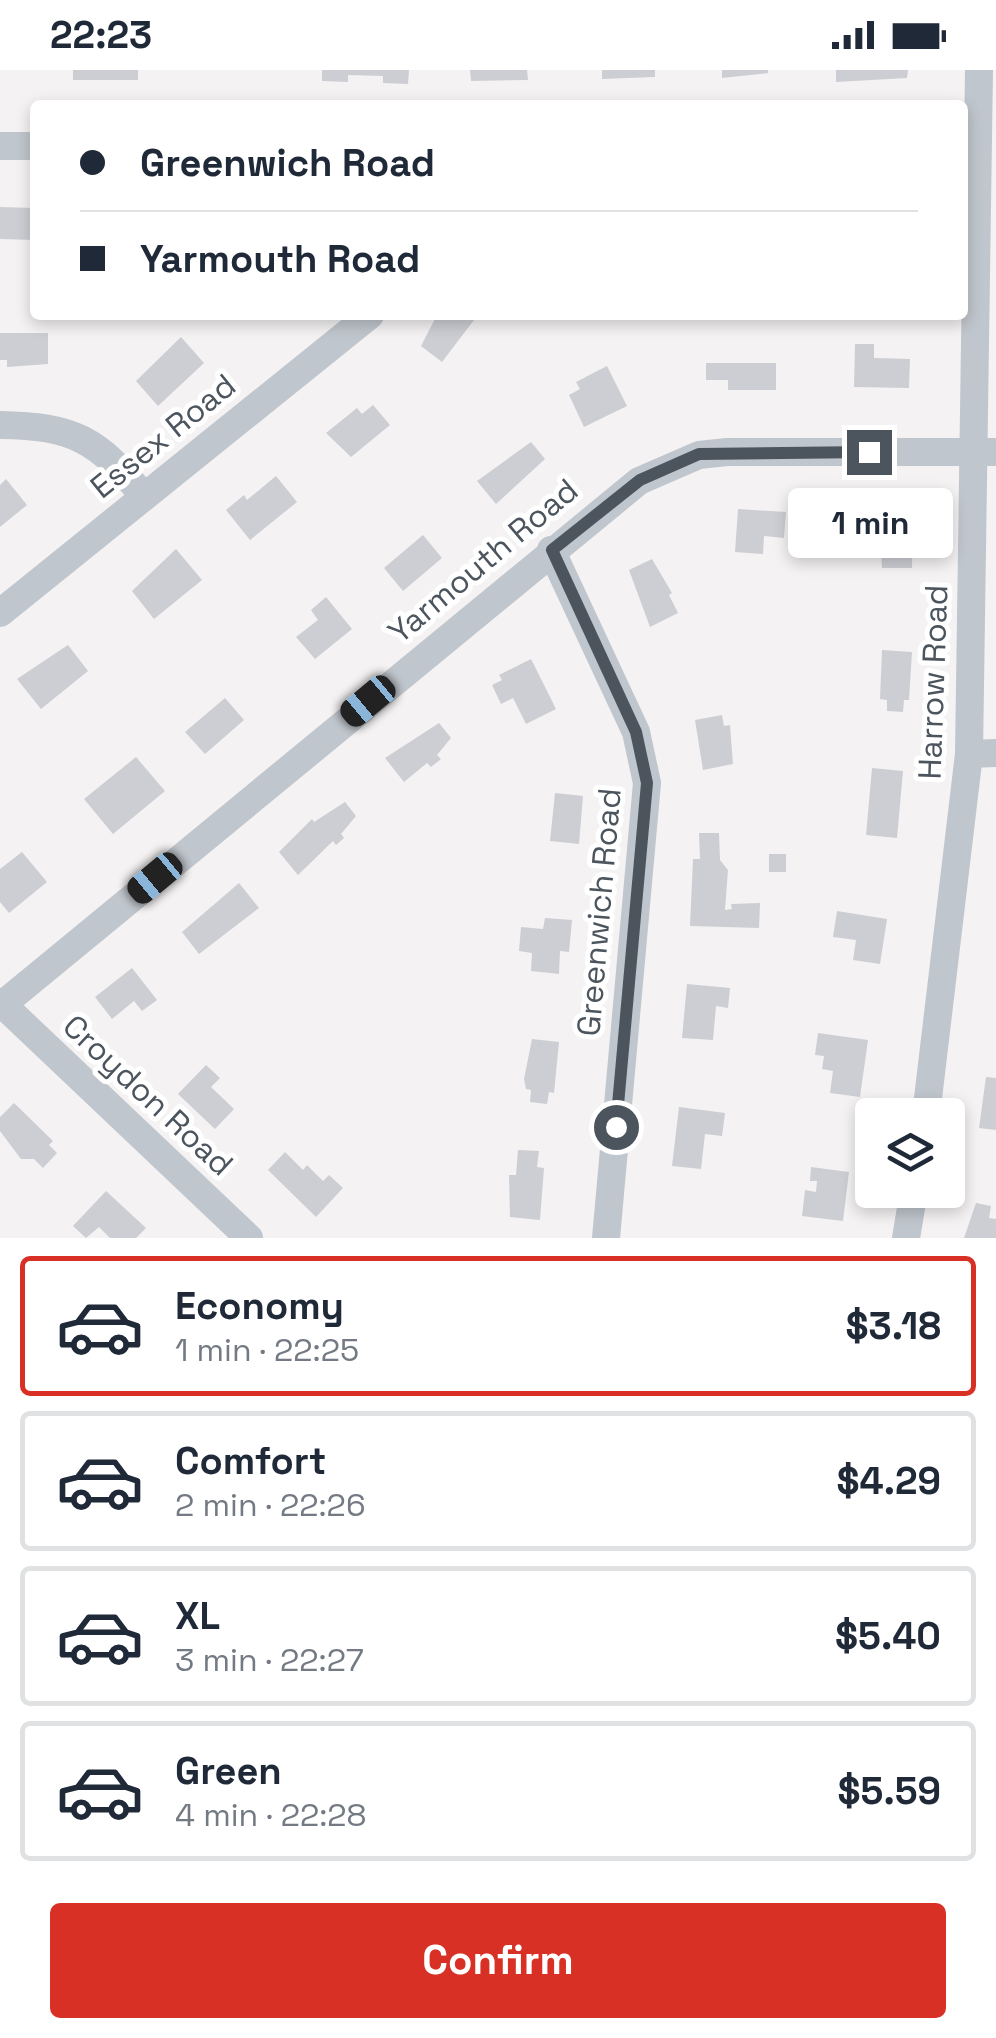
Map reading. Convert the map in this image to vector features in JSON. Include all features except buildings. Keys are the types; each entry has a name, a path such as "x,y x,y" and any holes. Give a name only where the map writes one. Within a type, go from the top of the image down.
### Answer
{"street":[{"name":"Harrow Road","path":"929,1098 982,754 985,452 978,70"},
{"path":"0,146 30,146"},
{"name":"Essex Road","path":"0,613 364,320"},
{"path":"0,426 38,426 82,436 121,468 144,497"},
{"name":"Yarmouth Road","path":"1,1003 640,480 699,454 985,452"},
{"name":"Greenwich Road","path":"552,550 636,732 647,783 606,1238"},
{"name":"Croydon Road","path":"1,1003 249,1238"},
{"path":"906,1238 911,1208"}],"route":[{"path":"616,1127 647,783 636,732 552,550 640,480 699,454 869,452"}]}
